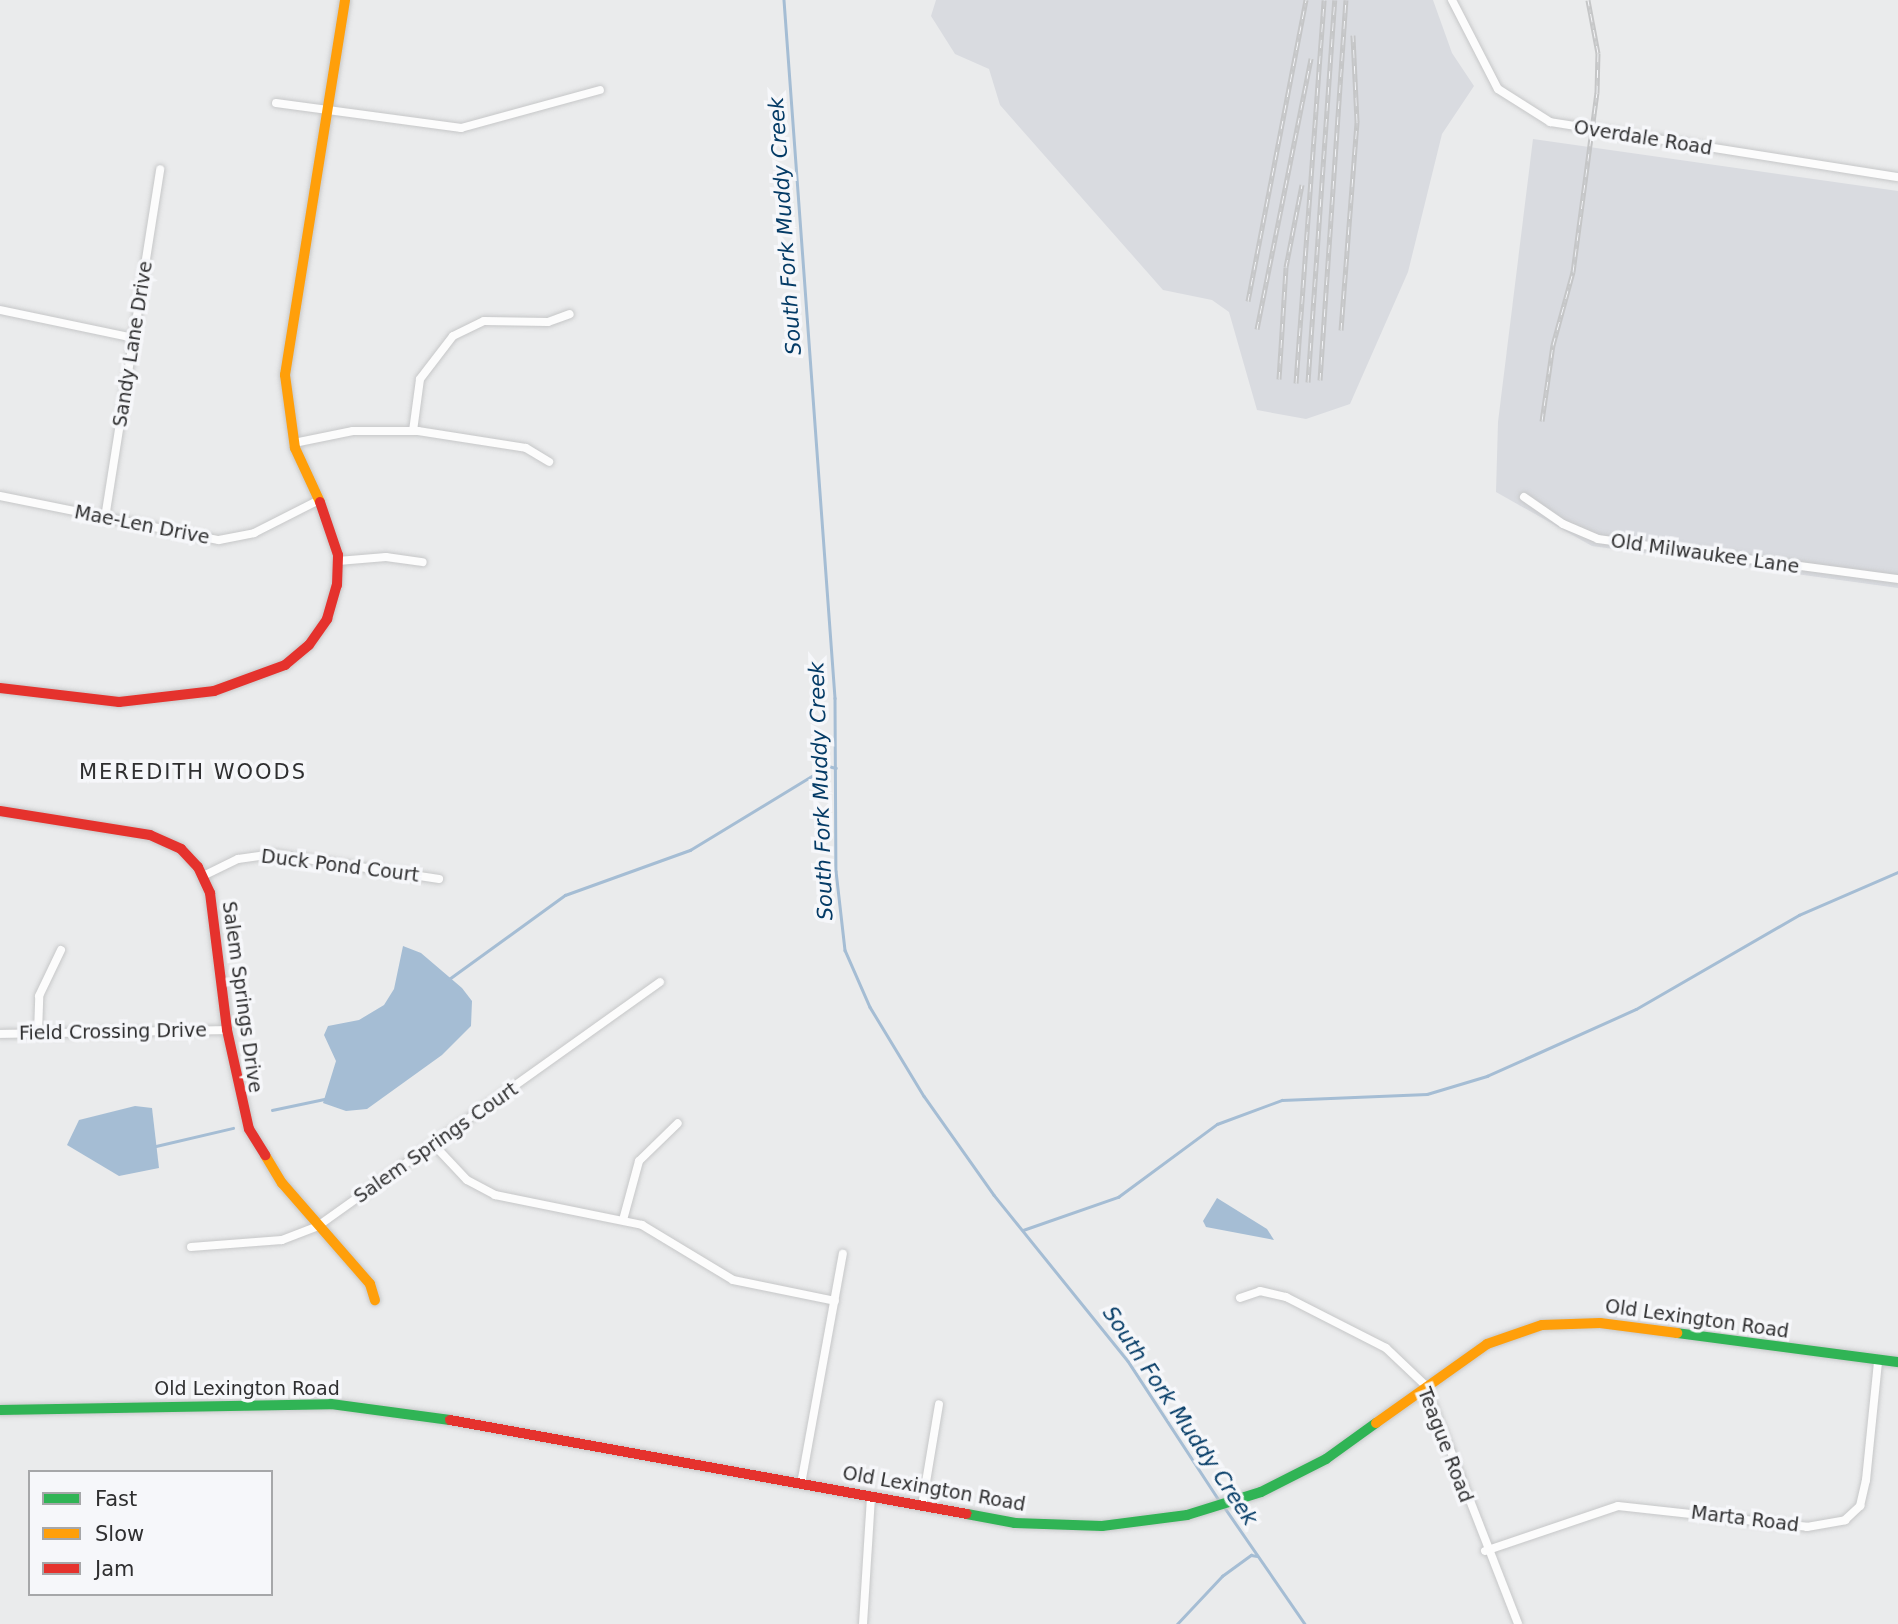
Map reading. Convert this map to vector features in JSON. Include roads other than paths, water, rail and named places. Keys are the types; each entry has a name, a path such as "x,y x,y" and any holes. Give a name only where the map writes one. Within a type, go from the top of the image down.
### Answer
{"street":[{"path":"0,688 89,701 150,701 214,691 266,675 293,659 321,628 335,597 338,561 319,499 294,443 286,407 286,363 345,0"},
{"name":"Overdale Road","path":"1452,0 1498,89 1550,122 1898,177"},
{"path":"276,103 461,128 600,90"},
{"name":"Sandy Lane Drive","path":"105,518 160,169"},
{"path":"0,310 134,338"},
{"path":"413,431 420,379 453,336 484,321 548,322 570,314"},
{"path":"294,443 386,429 413,431 526,449 550,462"},
{"name":"Mae-Len Drive","path":"0,496 189,537 232,539 319,499"},
{"name":"Old Milwaukee Lane","path":"1524,497 1563,524 1598,539 1898,579"},
{"path":"338,561 386,557 423,562"},
{"path":"0,811 160,838 180,849 203,876"},
{"name":"Duck Pond Court","path":"203,876 238,859 274,854 439,879"},
{"name":"Salem Springs Drive","path":"203,876 227,1030 249,1129 263,1158 370,1284 375,1300"},
{"path":"38,1033 39,996 61,950"},
{"name":"Salem Springs Court","path":"191,1247 282,1240 318,1226 660,982"},
{"name":"Field Crossing Drive","path":"0,1034 227,1030"},
{"path":"623,1220 639,1161 678,1123"},
{"path":"434,1145 467,1180 495,1195 623,1220 664,1235 733,1280 835,1301"},
{"path":"801,1484 843,1254"},
{"name":"Teague Road","path":"1240,1298 1260,1291 1286,1297 1386,1348 1425,1385 1485,1551 1518,1624"},
{"name":"Old Lexington Road","path":"0,1410 331,1404 419,1415 1015,1523 1106,1526 1187,1515 1249,1496 1326,1459 1425,1385 1487,1344 1542,1325 1601,1323 1878,1362 1898,1362"},
{"name":"Marta Road","path":"1485,1551 1618,1506 1807,1527 1845,1520 1860,1506 1866,1480 1878,1362"},
{"path":"922,1506 939,1404"},
{"path":"863,1624 871,1497"}],"water":[{"path":"403,946 421,953 462,988 472,1001 471,1026 442,1055 367,1109 346,1111 323,1103 336,1061 324,1035 328,1026 359,1020 384,1005 394,989"},
{"path":"135,1106 152,1108 159,1168 119,1176 67,1145 79,1120"},
{"path":"1217,1198 1267,1229 1274,1240 1206,1227 1203,1221"}],"waterway":[{"name":"South Fork Muddy Creek","path":"784,0 835,698 836,871 845,950 870,1007 924,1096 994,1195 1128,1361 1219,1500"},
{"path":"449,979 565,895 690,850 828,766 836,768"},
{"path":"1023,1230 1118,1197 1217,1124 1282,1100 1427,1094 1487,1076 1636,1009 1799,915 1898,872"},
{"path":"272,1110 324,1099"},
{"path":"156,1146 233,1128"},
{"path":"1225,1508 1305,1624"},
{"name":"South Fork Muddy Creek","path":"1177,1624 1222,1576 1251,1555 1257,1556"}],"railway":[{"path":"1248,301 1306,0"},
{"path":"1296,383 1324,0"},
{"path":"1308,382 1335,0"},
{"path":"1320,380 1346,0"},
{"path":"1542,421 1553,345 1573,272 1597,93 1598,53 1588,0"},
{"path":"1341,330 1357,121 1353,35"},
{"path":"1257,329 1311,58"},
{"path":"1279,379 1286,267 1302,185"}],"district":[{"name":"MEREDITH WOODS","path":"193,772"}]}
